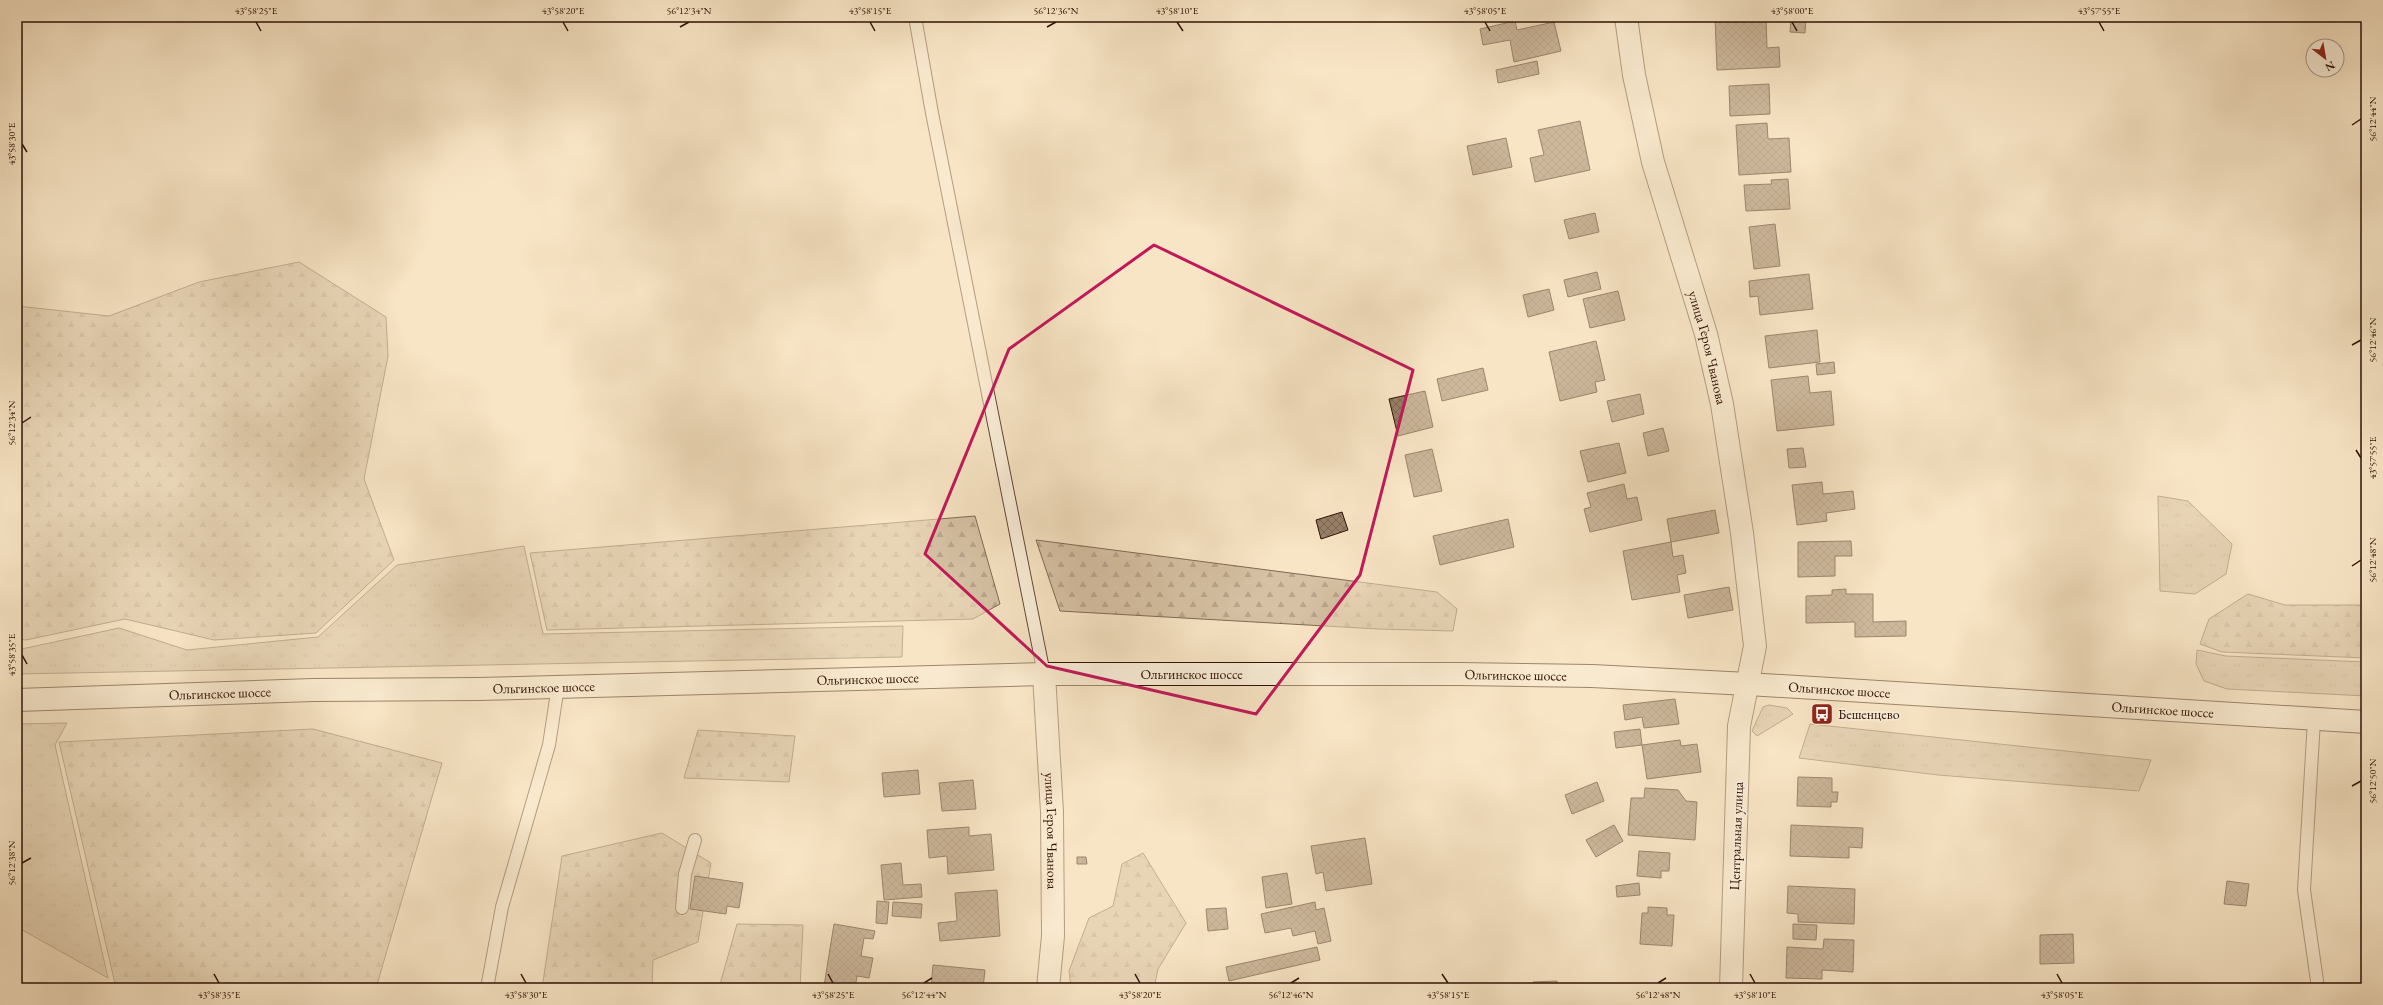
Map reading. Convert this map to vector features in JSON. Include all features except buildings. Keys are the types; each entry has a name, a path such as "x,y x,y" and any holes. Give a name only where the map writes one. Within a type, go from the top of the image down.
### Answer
{"main road":[{"name":"улица Героя Чванова","path":"1626,17 1634,75 1653,162 1706,334 1722,404 1742,533 1755,646 1748,684"},
{"name":"Ольгинское шоссе","path":"17,700 313,690 558,686 1044,674 1468,674 1592,676 1748,684 2366,722"},
{"name":"улица Героя Чванова","path":"1044,674 1052,812 1053,936 1048,988"},
{"name":"Центральная улица","path":"1731,988 1739,726 1748,684"}],"lane":[{"path":"915,17 933,121 1044,674"},
{"path":"487,988 502,907 549,745 558,686"},
{"path":"2314,720 2304,890 2318,988"},
{"path":"682,908 685,874 695,840"}],"highlighted area":[{"path":"1154,245 1413,370 1360,575 1256,714 1047,666 925,554 1009,349"}],"green space":[{"path":"299,262 386,317 388,356 364,479 394,560 316,633 214,640 125,619 26,640 17,639 17,306 109,316 199,282"},
{"path":"2158,496 2188,501 2232,544 2226,574 2195,594 2160,591"},
{"path":"975,516 1000,604 973,619 547,630 530,553"},
{"path":"1036,540 1437,592 1457,609 1453,631 1378,629 1060,611"},
{"path":"524,546 543,634 903,626 902,657 17,674 17,650 119,628 187,650 318,637 397,565"},
{"path":"2248,594 2285,605 2366,605 2366,658 2222,652 2200,644 2209,619"},
{"path":"2197,650 2226,656 2366,662 2366,696 2227,689 2204,681 2196,664"},
{"path":"1769,705 1787,708 1793,714 1757,736 1752,731 1763,707"},
{"path":"67,723 55,745 108,978 17,927 17,724"},
{"path":"1810,724 2151,760 2139,791 1938,775 1799,758"},
{"path":"313,729 442,763 376,988 116,988 59,742"},
{"path":"698,730 795,736 789,782 684,778"},
{"path":"662,833 711,863 698,942 653,960 652,988 542,988 562,856"},
{"path":"1143,853 1186,923 1158,969 1154,988 1071,988 1069,971 1089,918 1113,906 1122,864"},
{"path":"737,924 803,925 800,988 719,988"}],"place":[{"name":"Бешенцево","path":"1822,714"}]}
